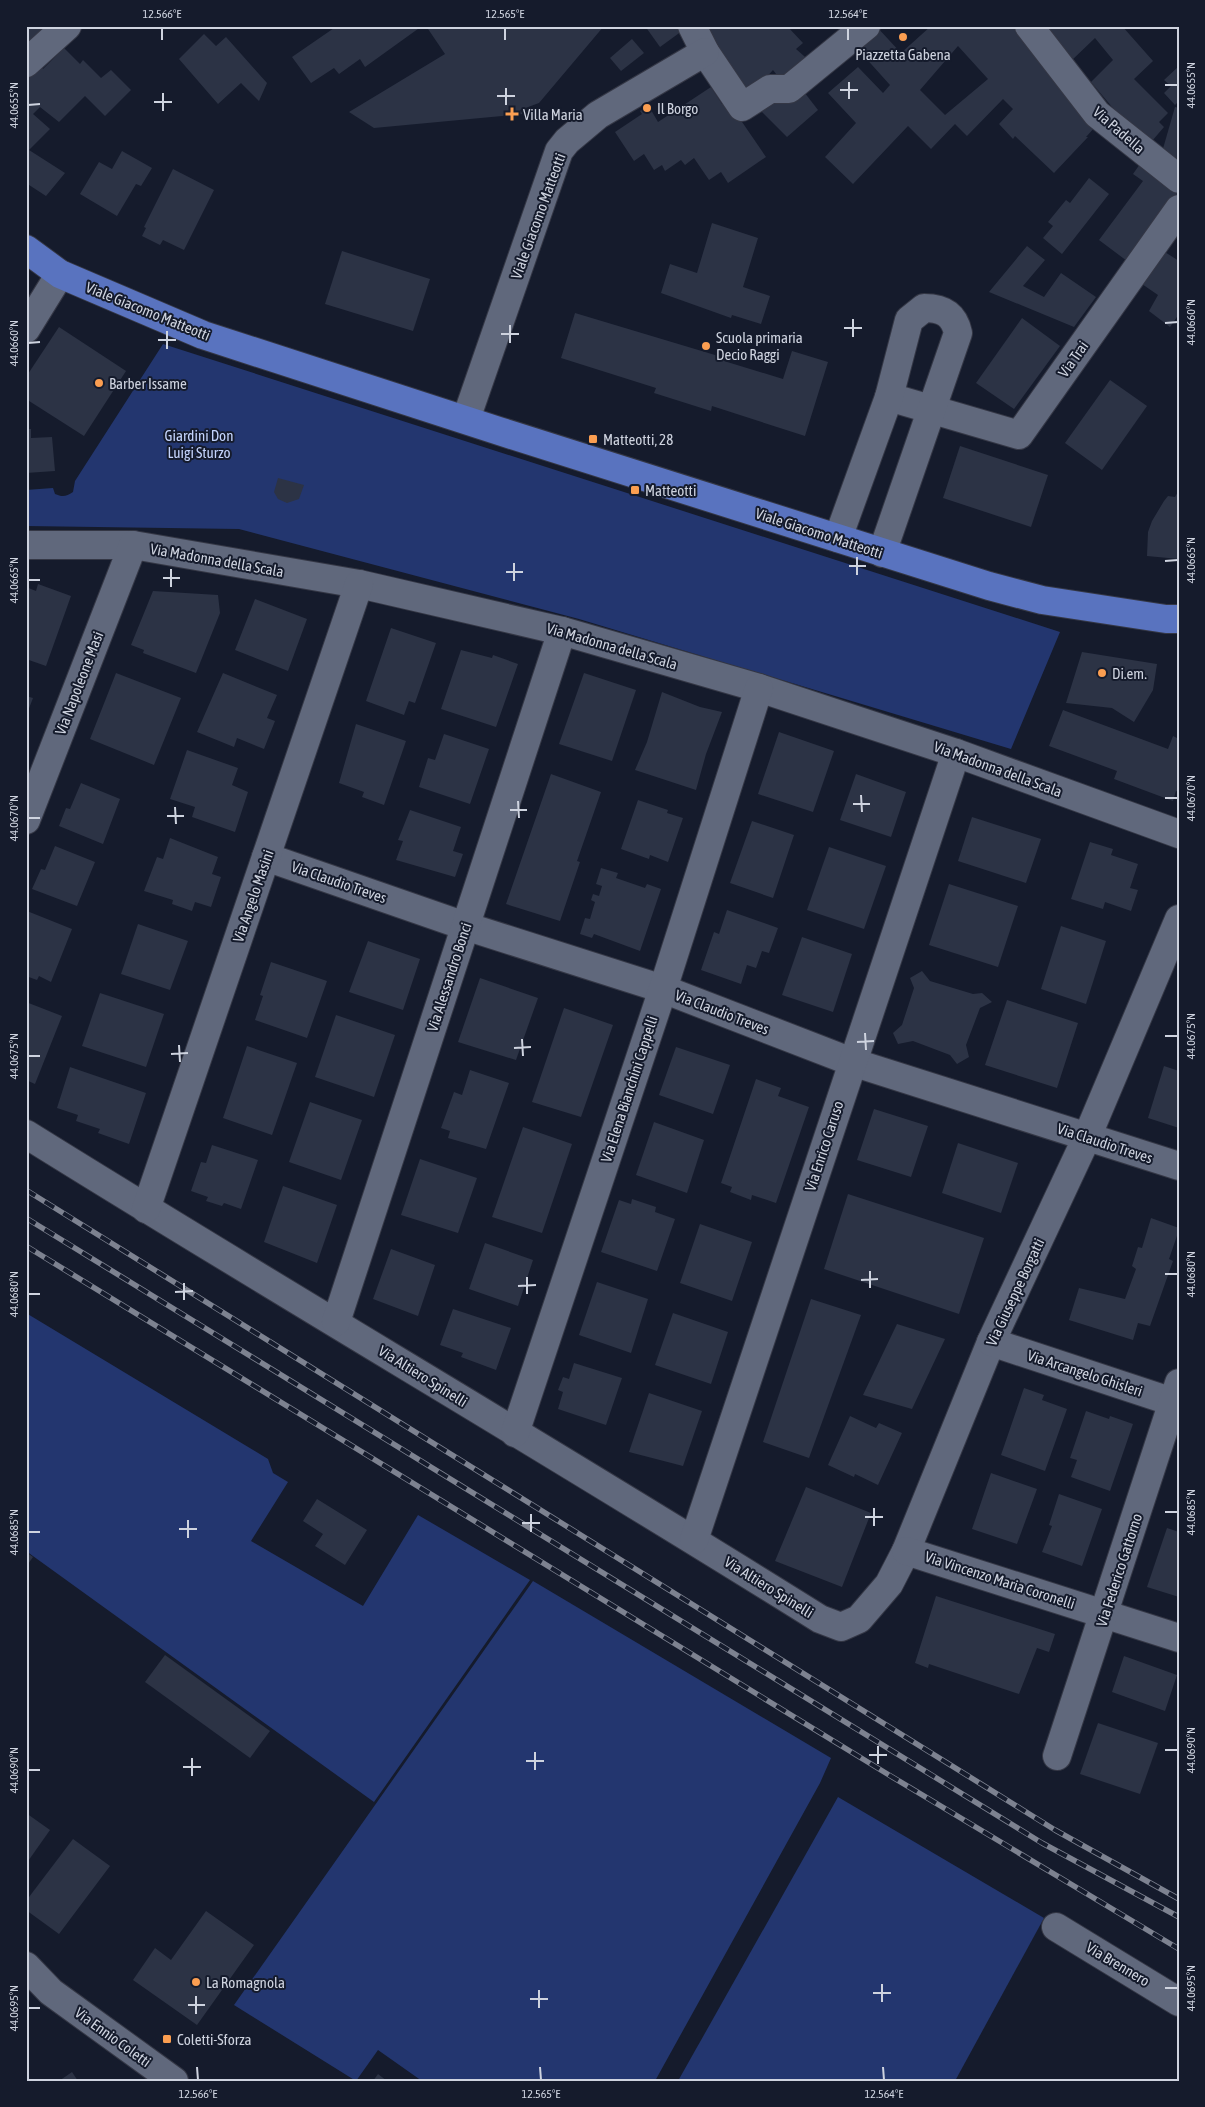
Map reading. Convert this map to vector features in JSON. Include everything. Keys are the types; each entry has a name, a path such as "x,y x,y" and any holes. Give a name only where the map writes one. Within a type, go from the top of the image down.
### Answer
{"main road":[{"name":"Viale Giacomo Matteotti","path":"26,249 60,274 203,335 882,553 1042,600 1166,619 1179,619"}],"street":[{"path":"26,63 67,26"},
{"path":"692,26 705,52 742,107 770,89 789,89 866,26"},
{"name":"Via Padella","path":"1029,26 1097,114 1179,179"},
{"name":"Viale Giacomo Matteotti","path":"466,419 560,152 567,141 598,115 705,52"},
{"name":"Via Trai","path":"889,397 1019,435 1179,209"},
{"path":"26,329 60,274"},
{"path":"838,538 889,397 908,320 924,308 944,310 956,324 958,333 882,553"},
{"name":"Via Madonna della Scala","path":"26,545 133,545 359,584 562,632 759,688 956,753 1179,834"},
{"name":"Via Napoleone Masi","path":"26,820 133,545"},
{"name":"Via Angelo Masini","path":"146,1209 359,584"},
{"name":"Via Alessandro Bonci","path":"336,1322 562,632"},
{"name":"Via Elena Bianchini Cappelli","path":"515,1433 663,988 759,688"},
{"name":"Via Enrico Caruso","path":"694,1540 956,753"},
{"name":"Via Claudio Treves","path":"266,858 465,926 663,988 852,1062 1179,1166"},
{"name":"Via Giuseppe Borgatti","path":"820,1619 841,1627 859,1619 889,1584 906,1551 990,1342 1087,1137 1179,919"},
{"name":"Via Altiero Spinelli","path":"26,1134 146,1209 336,1322 515,1433 694,1540 820,1619"},
{"name":"Via Arcangelo Ghisleri","path":"990,1342 1177,1396"},
{"name":"Via Federico Gattorno","path":"1057,1756 1177,1396"},
{"name":"Via Vincenzo Maria Coronelli","path":"906,1551 1179,1638"},
{"name":"Via Brennero","path":"1056,1927 1179,2002"},
{"name":"Via Ennio Coletti","path":"26,1966 51,1992 174,2081"},
{"name":"Via Ennio Coletti","path":"26,1982 51,1992"}],"green space":[{"name":"Giardini Don Luigi Sturzo","path":"163,344 1060,632 1011,749 579,619 239,529 26,526 26,490 53,488 55,494 62,496 73,492 75,481"},
{"path":"26,1313 268,1459 273,1473 288,1482 251,1541 363,1606 418,1515 530,1580 374,1802 26,1551"},
{"path":"533,1581 831,1758 820,1783 655,2081 422,2081 378,2050 356,2081 234,2005"},
{"path":"838,1797 1044,1918 955,2081 678,2081"}],"building":[{"path":"26,26 47,26 26,45"},
{"path":"337,26 422,26 365,67 360,59 339,74 334,68 311,83 292,57"},
{"path":"426,26 604,26 539,103 520,110 523,114 374,128 349,112 445,54"},
{"path":"645,26 679,26 682,31 660,47"},
{"path":"707,26 787,26 803,43 796,49 812,63 783,83 773,70 750,95 701,31"},
{"path":"876,26 901,53 931,26 1016,26 1065,96 1095,127 1054,173 1015,136 1013,139 999,124 1013,109 1003,99 967,136 955,124 931,149 908,126 853,184 825,157 856,123 828,93 858,67 883,93 890,85 854,45","holes":["958,46 988,79 945,115 920,90"]},
{"path":"1043,26 1122,26 1153,61 1134,79 1168,113 1159,122 1164,127 1152,141 1118,114 1091,82 1113,60 1095,38 1071,61"},
{"path":"204,34 216,46 226,37 267,83 259,101 241,83 218,104 179,59"},
{"path":"632,39 644,53 621,71 610,58"},
{"path":"64,48 80,64 83,60 101,78 111,70 131,90 105,116 85,96 59,122 40,107 33,114 50,129 29,150 65,173 46,196 26,183 26,80 41,66 43,69"},
{"path":"1179,66 1179,101 1175,105 1164,93 1171,86 1164,80"},
{"path":"711,87 722,104 727,100 766,157 728,183 721,172 709,180 694,158 685,165 681,160 665,171 662,165 654,170 644,154 634,161 615,132 642,114 640,111 648,105 658,122"},
{"path":"801,88 818,110 787,137 757,107"},
{"path":"1175,107 1179,108 1179,165 1160,159"},
{"path":"122,151 152,168 141,186 136,184 117,216 80,194 99,162 112,169"},
{"path":"1140,164 1179,193 1127,261 1099,240 1143,181 1133,174"},
{"path":"173,169 214,190 184,250 163,240 160,245 142,236 146,228 144,227"},
{"path":"1089,178 1109,194 1062,254 1043,238 1053,226 1048,222 1066,200 1070,203"},
{"path":"712,223 758,238 743,287 770,296 761,324 732,315 731,318 661,293 670,264 697,273"},
{"path":"1027,246 1045,260 1023,286 1044,297 1061,273 1096,297 1074,327 989,292"},
{"path":"1157,247 1179,261 1179,314 1170,327 1149,311 1158,295 1139,282"},
{"path":"342,251 430,279 413,331 325,304"},
{"path":"575,313 725,358 724,361 783,379 792,351 828,362 805,436 712,406 711,411 654,393 656,388 561,358"},
{"path":"1022,318 1060,346 1014,409 976,383"},
{"path":"59,327 126,371 84,436 26,399 26,377"},
{"path":"1110,380 1147,406 1102,470 1065,443"},
{"path":"26,429 31,429 31,438 52,437 55,471 26,473"},
{"path":"960,446 1048,475 1031,527 943,498"},
{"path":"278,478 304,485 299,499 287,503 278,499 274,492"},
{"path":"1179,490 1179,559 1147,556 1148,532 1152,521 1168,496 1175,497"},
{"path":"38,584 71,596 46,666 26,659 26,587 36,591"},
{"path":"153,591 218,595 220,613 196,673 143,653 144,650 131,645"},
{"path":"255,599 307,619 288,671 235,650"},
{"path":"391,628 436,643 415,703 409,701 404,715 366,701"},
{"path":"461,650 492,658 493,655 518,664 496,727 441,709"},
{"path":"1082,652 1157,664 1153,690 1134,722 1112,708 1066,703"},
{"path":"116,673 181,698 154,765 90,739"},
{"path":"223,673 277,695 267,718 275,721 264,749 237,738 234,747 197,732"},
{"path":"584,673 636,690 612,761 559,744"},
{"path":"662,692 700,707 722,712 706,754 696,790 635,770 647,742"},
{"path":"26,696 33,698 26,716"},
{"path":"1063,710 1168,749 1173,736 1179,739 1179,792 1176,791 1173,801 1114,779 1117,771 1049,746"},
{"path":"356,724 406,741 384,805 362,797 364,792 339,783"},
{"path":"779,732 834,751 813,812 758,794"},
{"path":"444,734 489,749 470,804 419,787 428,758 435,760"},
{"path":"187,750 238,768 232,785 248,792 235,832 192,817 195,807 170,799"},
{"path":"551,774 601,792 577,861 580,862 560,921 506,904"},
{"path":"856,774 906,792 891,837 840,820"},
{"path":"81,783 120,799 103,844 59,826 66,808 70,809"},
{"path":"638,800 668,810 667,813 683,818 668,862 650,855 649,859 621,849"},
{"path":"410,810 461,827 453,851 463,854 455,877 396,860 403,841 398,840"},
{"path":"972,817 1041,839 1026,883 958,861"},
{"path":"752,821 794,835 773,898 730,883"},
{"path":"170,838 218,857 212,874 221,877 211,907 195,902 192,911 172,904 173,900 144,891 157,857 163,859"},
{"path":"1090,842 1113,849 1111,855 1138,864 1130,888 1138,890 1131,911 1105,902 1103,909 1071,899"},
{"path":"55,846 95,862 77,906 32,889 41,869 45,870"},
{"path":"829,847 886,866 864,929 807,910"},
{"path":"601,868 618,873 616,878 645,888 647,884 661,889 640,951 594,934 592,938 580,934 585,918 590,919 595,902 591,900 593,894 599,896 602,886 596,884"},
{"path":"949,884 1018,906 998,967 929,945"},
{"path":"727,910 778,928 769,953 762,951 756,968 747,965 741,984 701,970 714,932 719,934"},
{"path":"27,911 72,929 51,982 39,976 37,980 26,976"},
{"path":"138,924 188,941 170,990 121,974"},
{"path":"1061,926 1106,941 1086,1004 1041,989"},
{"path":"802,937 852,954 833,1012 782,995"},
{"path":"368,941 420,959 403,1010 349,992"},
{"path":"271,962 327,981 307,1038 255,1020 263,996 260,995"},
{"path":"922,971 930,981 973,994 982,993 992,1002 980,1008 966,1045 969,1057 957,1064 950,1055 913,1041 898,1044 893,1033 902,1025 914,988 910,978"},
{"path":"480,978 538,998 516,1060 458,1042"},
{"path":"100,993 164,1014 146,1067 82,1046"},
{"path":"1007,1000 1078,1023 1057,1088 985,1065"},
{"path":"26,1002 62,1016 35,1084 26,1080"},
{"path":"564,1008 613,1025 581,1117 532,1102"},
{"path":"336,1015 395,1035 374,1097 315,1077"},
{"path":"247,1046 297,1063 272,1135 223,1118"},
{"path":"676,1047 730,1065 713,1114 659,1095"},
{"path":"1164,1066 1179,1071 1179,1128 1148,1118"},
{"path":"70,1067 146,1093 129,1144 98,1133 100,1129 76,1121 78,1115 57,1108"},
{"path":"470,1070 509,1083 486,1149 448,1138 450,1131 441,1128 454,1092 462,1095"},
{"path":"756,1079 781,1088 778,1096 809,1107 776,1203 752,1195 751,1200 730,1192 732,1187 721,1183"},
{"path":"310,1102 362,1120 341,1180 289,1162"},
{"path":"874,1109 928,1126 911,1177 857,1160"},
{"path":"654,1122 704,1140 687,1193 636,1175"},
{"path":"523,1127 572,1144 542,1233 492,1217"},
{"path":"958,1143 1018,1163 1001,1213 942,1193"},
{"path":"212,1145 258,1160 241,1209 224,1203 222,1206 206,1201 208,1197 191,1191 201,1162 206,1163"},
{"path":"420,1159 477,1178 458,1233 401,1215"},
{"path":"283,1186 337,1205 317,1263 264,1242"},
{"path":"848,1194 984,1238 959,1314 824,1269"},
{"path":"632,1199 656,1207 655,1212 675,1219 657,1271 601,1252 619,1200 631,1204"},
{"path":"1151,1218 1179,1228 1179,1230 1169,1259 1173,1261 1150,1326 1138,1323 1133,1340 1069,1320 1079,1288 1125,1299 1136,1269 1132,1266 1138,1247 1142,1248"},
{"path":"700,1224 752,1242 732,1301 680,1283"},
{"path":"485,1243 533,1260 518,1306 469,1289"},
{"path":"391,1249 435,1265 418,1316 373,1299"},
{"path":"597,1282 648,1299 631,1353 579,1335"},
{"path":"811,1299 861,1315 809,1458 763,1442"},
{"path":"453,1309 511,1328 496,1370 461,1357 463,1353 440,1345"},
{"path":"673,1313 728,1332 711,1384 655,1365"},
{"path":"897,1324 945,1339 912,1409 863,1395"},
{"path":"574,1363 622,1378 606,1425 558,1409 563,1392 558,1390 563,1377 569,1379"},
{"path":"1024,1388 1044,1395 1042,1400 1067,1409 1045,1471 1001,1455"},
{"path":"649,1393 702,1411 683,1466 629,1452"},
{"path":"1086,1411 1109,1419 1110,1416 1133,1424 1110,1491 1071,1477 1077,1460 1070,1458"},
{"path":"850,1416 876,1428 879,1423 902,1433 878,1485 855,1474 854,1477 828,1465"},
{"path":"991,1473 1037,1489 1017,1544 972,1529"},
{"path":"806,1487 871,1513 842,1587 775,1561"},
{"path":"1059,1494 1102,1509 1082,1566 1042,1552 1052,1526 1049,1525"},
{"path":"317,1499 367,1530 345,1565 315,1546 323,1534 303,1521"},
{"path":"1167,1528 1179,1532 1179,1597 1147,1587"},
{"path":"26,1552 33,1557 26,1567"},
{"path":"936,1596 1055,1634 1049,1652 1037,1648 1019,1694 929,1664 928,1668 915,1663"},
{"path":"165,1655 270,1731 250,1758 145,1682"},
{"path":"1124,1656 1177,1675 1165,1711 1112,1692"},
{"path":"1098,1723 1158,1743 1140,1794 1080,1774"},
{"path":"26,1813 50,1830 26,1864"},
{"path":"73,1839 110,1866 59,1934 26,1910 26,1901"},
{"path":"206,1911 254,1945 197,2025 133,1980 155,1948 171,1960"},
{"path":"72,2072 78,2081 59,2081"},
{"path":"378,2074 387,2081 373,2081"}],"railway":[{"path":"26,1190 1055,1830 1179,1899"},
{"path":"26,1218 1042,1843 1179,1917"},
{"path":"26,1246 889,1775 1179,1949"}],"place":[{"name":"Piazzetta Gabena","path":"903,37"},
{"name":"Il Borgo","path":"647,108"},
{"name":"Villa Maria","path":"512,114"},
{"name":"Scuola primaria Decio Raggi","path":"706,346"},
{"name":"Barber Issame","path":"99,383"},
{"name":"Matteotti, 28","path":"593,439"},
{"name":"Matteotti","path":"635,490"},
{"name":"Di.em.","path":"1102,673"},
{"name":"La Romagnola","path":"196,1982"},
{"name":"Coletti-Sforza","path":"167,2039"}]}
